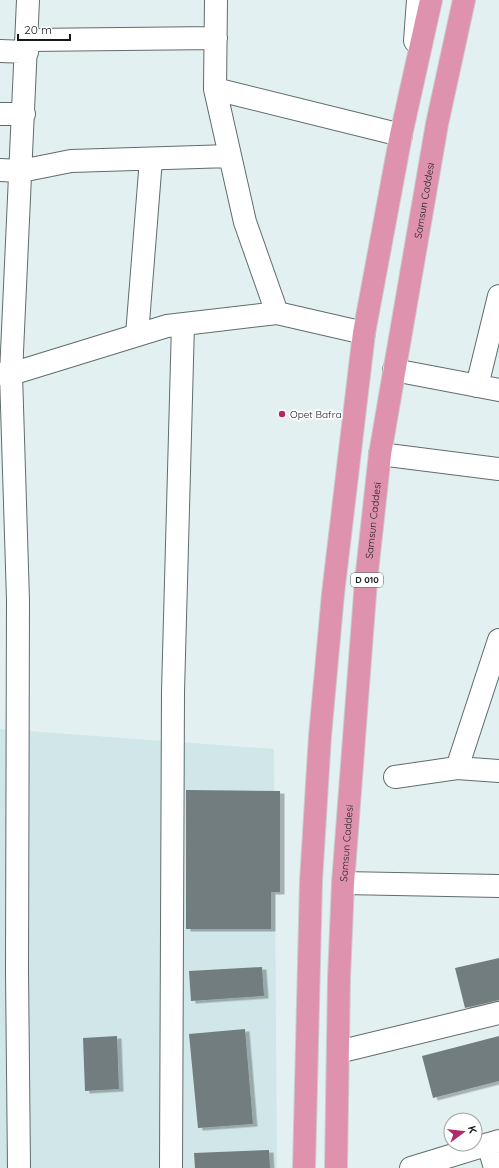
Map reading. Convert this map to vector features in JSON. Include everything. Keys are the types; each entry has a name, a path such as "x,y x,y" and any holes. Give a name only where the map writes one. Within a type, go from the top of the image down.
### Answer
{"highway":[{"path":"304,1168 311,881 320,736 333,594 364,334 401,135 431,0"},
{"name":"Samsun Caddesi","path":"336,1168 343,883 366,581 380,454 394,370 437,124 464,0"}],"street":[{"path":"19,1168 17,971 18,600 6,374 8,265 21,171 28,0"},
{"path":"216,0 215,89 245,222 277,312"},
{"path":"411,89 418,0"},
{"path":"455,41 469,0"},
{"path":"0,51 27,46 216,38"},
{"path":"215,89 401,135"},
{"path":"0,114 24,114"},
{"path":"0,170 21,171 71,161 230,156"},
{"path":"137,335 151,159"},
{"path":"477,386 499,296"},
{"path":"6,374 167,326 277,312 364,334"},
{"path":"171,1168 173,692 183,324"},
{"path":"394,370 499,390"},
{"path":"380,454 499,469"},
{"path":"457,768 499,640"},
{"path":"395,777 457,768 499,771"},
{"path":"343,883 499,886"},
{"path":"338,1052 499,1013"},
{"path":"416,1167 494,1142 495,1168"}],"shaded area":[{"path":"0,729 274,749 277,1168 0,1168"}],"building":[{"path":"186,790 280,791 280,892 271,892 271,929 186,929"},
{"path":"499,958 499,1000 465,1008 455,968"},
{"path":"262,967 264,996 191,1001 189,971"},
{"path":"245,1029 253,1124 198,1128 189,1034"},
{"path":"117,1036 119,1089 85,1091 83,1038"},
{"path":"499,1036 499,1081 433,1098 422,1056"},
{"path":"269,1150 270,1168 195,1168 194,1153"}],"place":[{"name":"Opet Bafra","path":"282,414"}]}
